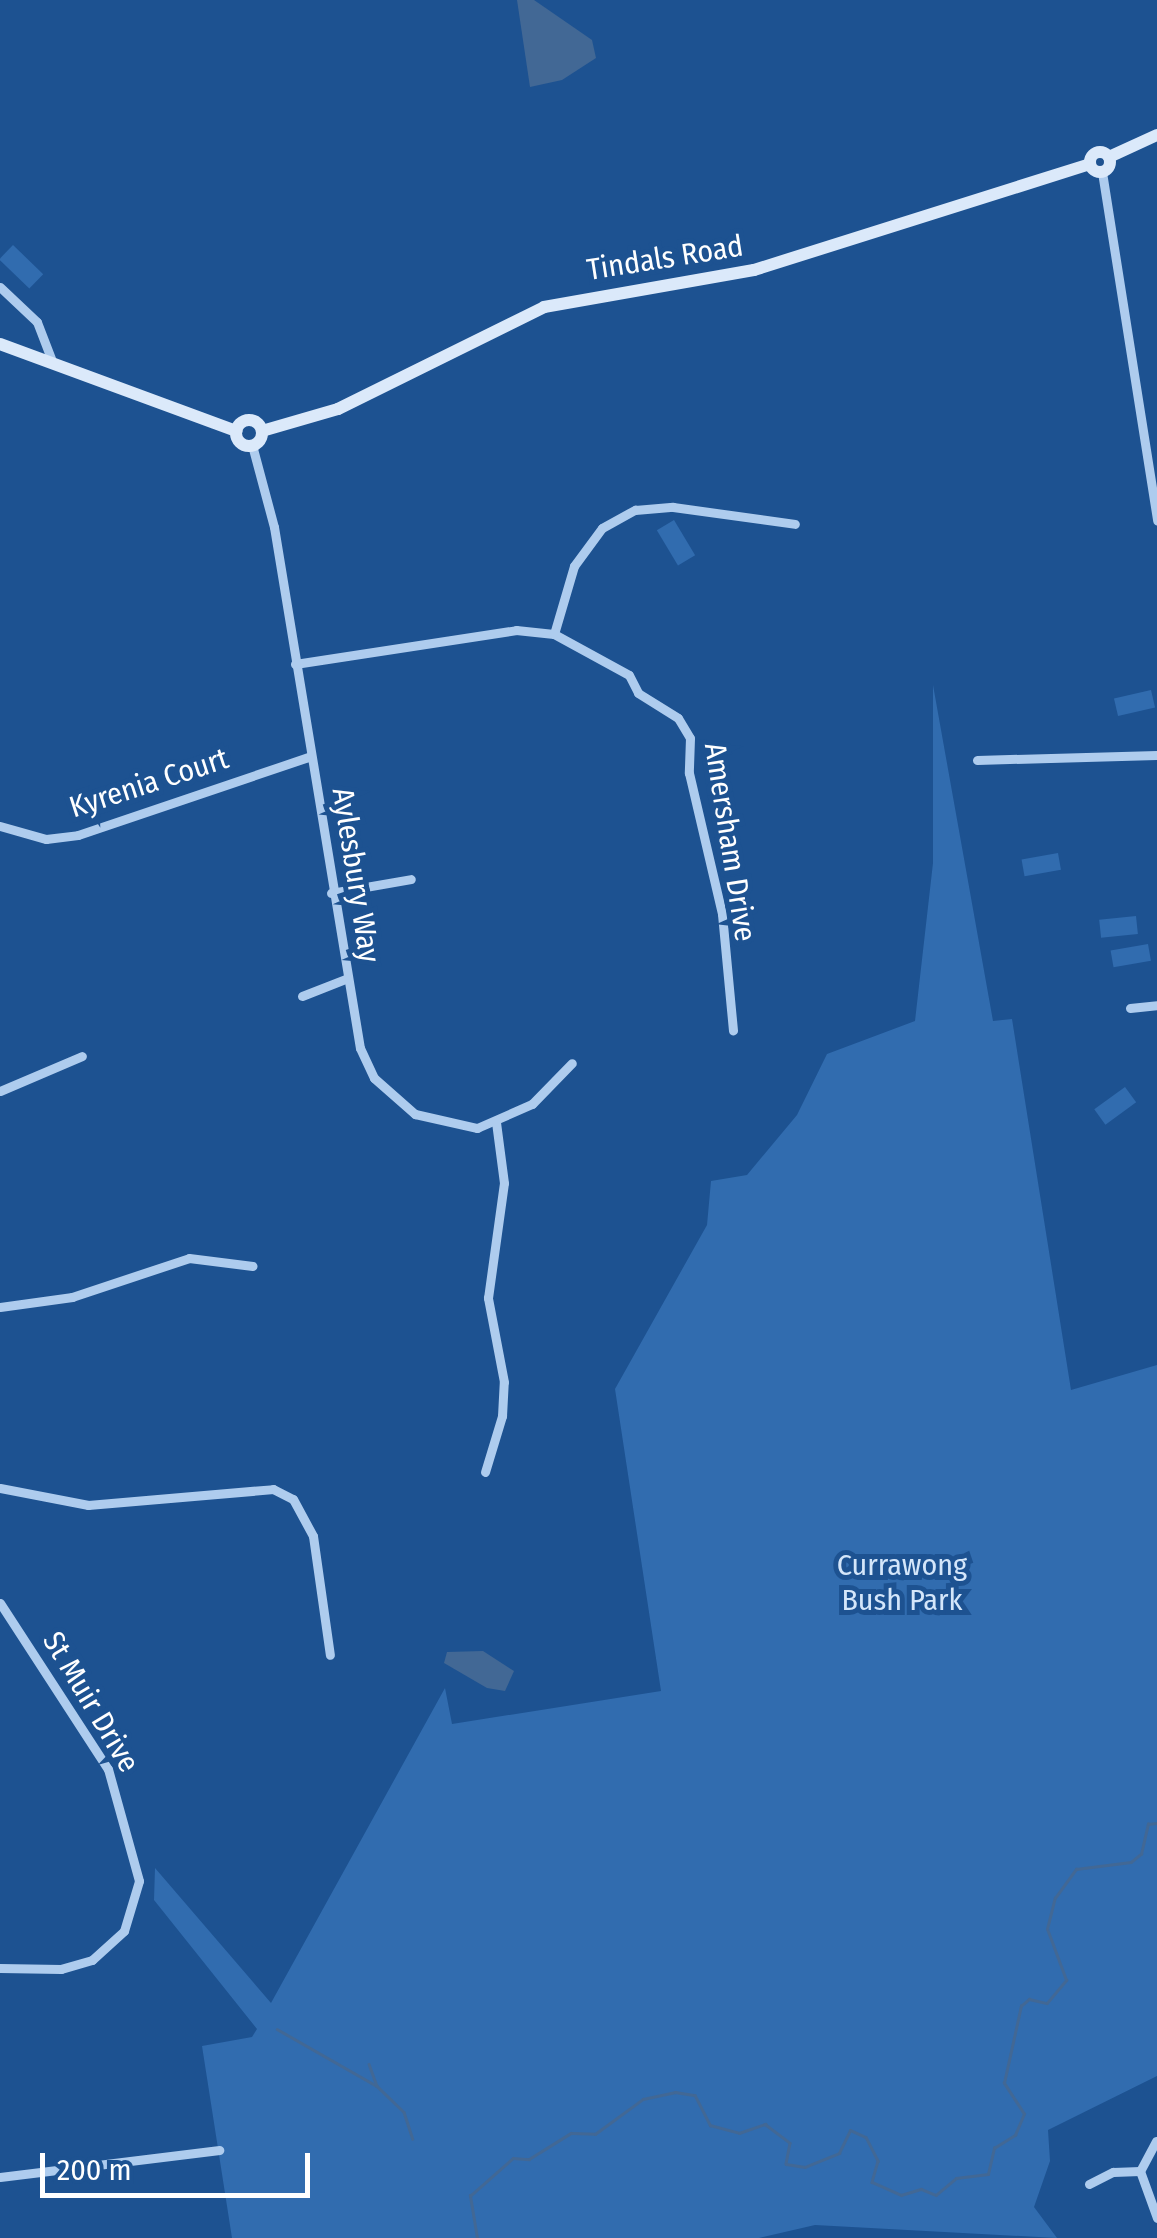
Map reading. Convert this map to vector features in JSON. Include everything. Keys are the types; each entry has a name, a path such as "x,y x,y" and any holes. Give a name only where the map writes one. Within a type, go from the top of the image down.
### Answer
{"main road":[{"name":"Tindals Road","path":"236,430 247,420 262,430 338,409 544,307 754,270 1096,168 1098,151 1110,157 1157,136"},
{"path":"0,344 236,430 240,442 252,446 262,430"}],"street":[{"path":"1096,168 1157,521"},
{"path":"0,287 37,322 52,361"},
{"name":"Aylesbury Way","path":"252,446 274,527 331,892 360,1048 389,1095 445,1125 496,1122 532,1104 572,1062"},
{"path":"554,634 574,566 602,528 635,510 674,507 795,524"},
{"name":"Amersham Drive","path":"295,664 516,630 554,634 629,675 638,694 678,718 690,738 689,773 722,914 733,1030"},
{"path":"978,760 1157,755"},
{"name":"Kyrenia Court","path":"0,826 46,840 78,836 312,756"},
{"path":"331,892 411,879"},
{"path":"302,996 348,978"},
{"path":"1130,1008 1157,1005"},
{"path":"0,1092 82,1056"},
{"path":"485,1472 502,1416 504,1382 488,1298 504,1183 496,1122"},
{"path":"0,1306 72,1298 189,1258 253,1266"},
{"path":"0,1488 88,1505 273,1489 293,1499 313,1536 330,1655"},
{"name":"St Muir Drive","path":"0,1603 108,1769 139,1881 124,1931 92,1960 61,1969 0,1968"},
{"path":"1156,2141 1140,2171 1157,2218"},
{"path":"0,2177 219,2150"},
{"path":"1089,2184 1113,2172 1140,2171"}],"green space":[{"path":"13,245 43,274 29,289 0,260"},
{"path":"674,520 695,555 678,565 657,530"},
{"name":"Currawong Bush Park","path":"933,685 993,1021 1012,1019 1071,1390 1157,1365 1157,2076 1048,2130 1050,2161 1034,2207 1057,2238 815,2225 759,2238 232,2238 202,2046 252,2037 257,2029 154,1900 155,1868 271,2003 445,1688 452,1724 661,1691 615,1389 707,1225 711,1181 747,1175 797,1115 827,1054 915,1021 933,863"},
{"path":"1151,690 1155,708 1118,716 1114,699"},
{"path":"1058,853 1061,870 1025,876 1022,859"},
{"path":"1136,916 1138,934 1101,938 1099,920"},
{"path":"1148,944 1151,961 1114,967 1111,951"},
{"path":"1125,1087 1136,1102 1105,1125 1094,1109"}],"shaded area":[{"path":"517,0 534,0 592,40 596,58 562,80 530,87"},
{"path":"483,1651 514,1671 505,1691 487,1688 444,1663 447,1652"}],"waterway":[{"path":"477,2238 470,2196 513,2158 529,2159 571,2133 595,2134 643,2099 675,2092 695,2095 710,2125 739,2133 765,2124 790,2143 786,2164 805,2167 839,2153 850,2130 866,2137 878,2161 872,2182 901,2195 921,2189 936,2195 956,2178 988,2174 994,2148 1015,2135 1024,2114 1004,2083 1021,2006 1029,1999 1047,2003 1066,1980 1047,1929 1055,1898 1076,1869 1131,1862 1141,1854 1148,1824 1157,1823"},
{"path":"277,2029 377,2086 404,2112 413,2139"},
{"path":"369,2064 377,2086"}]}
